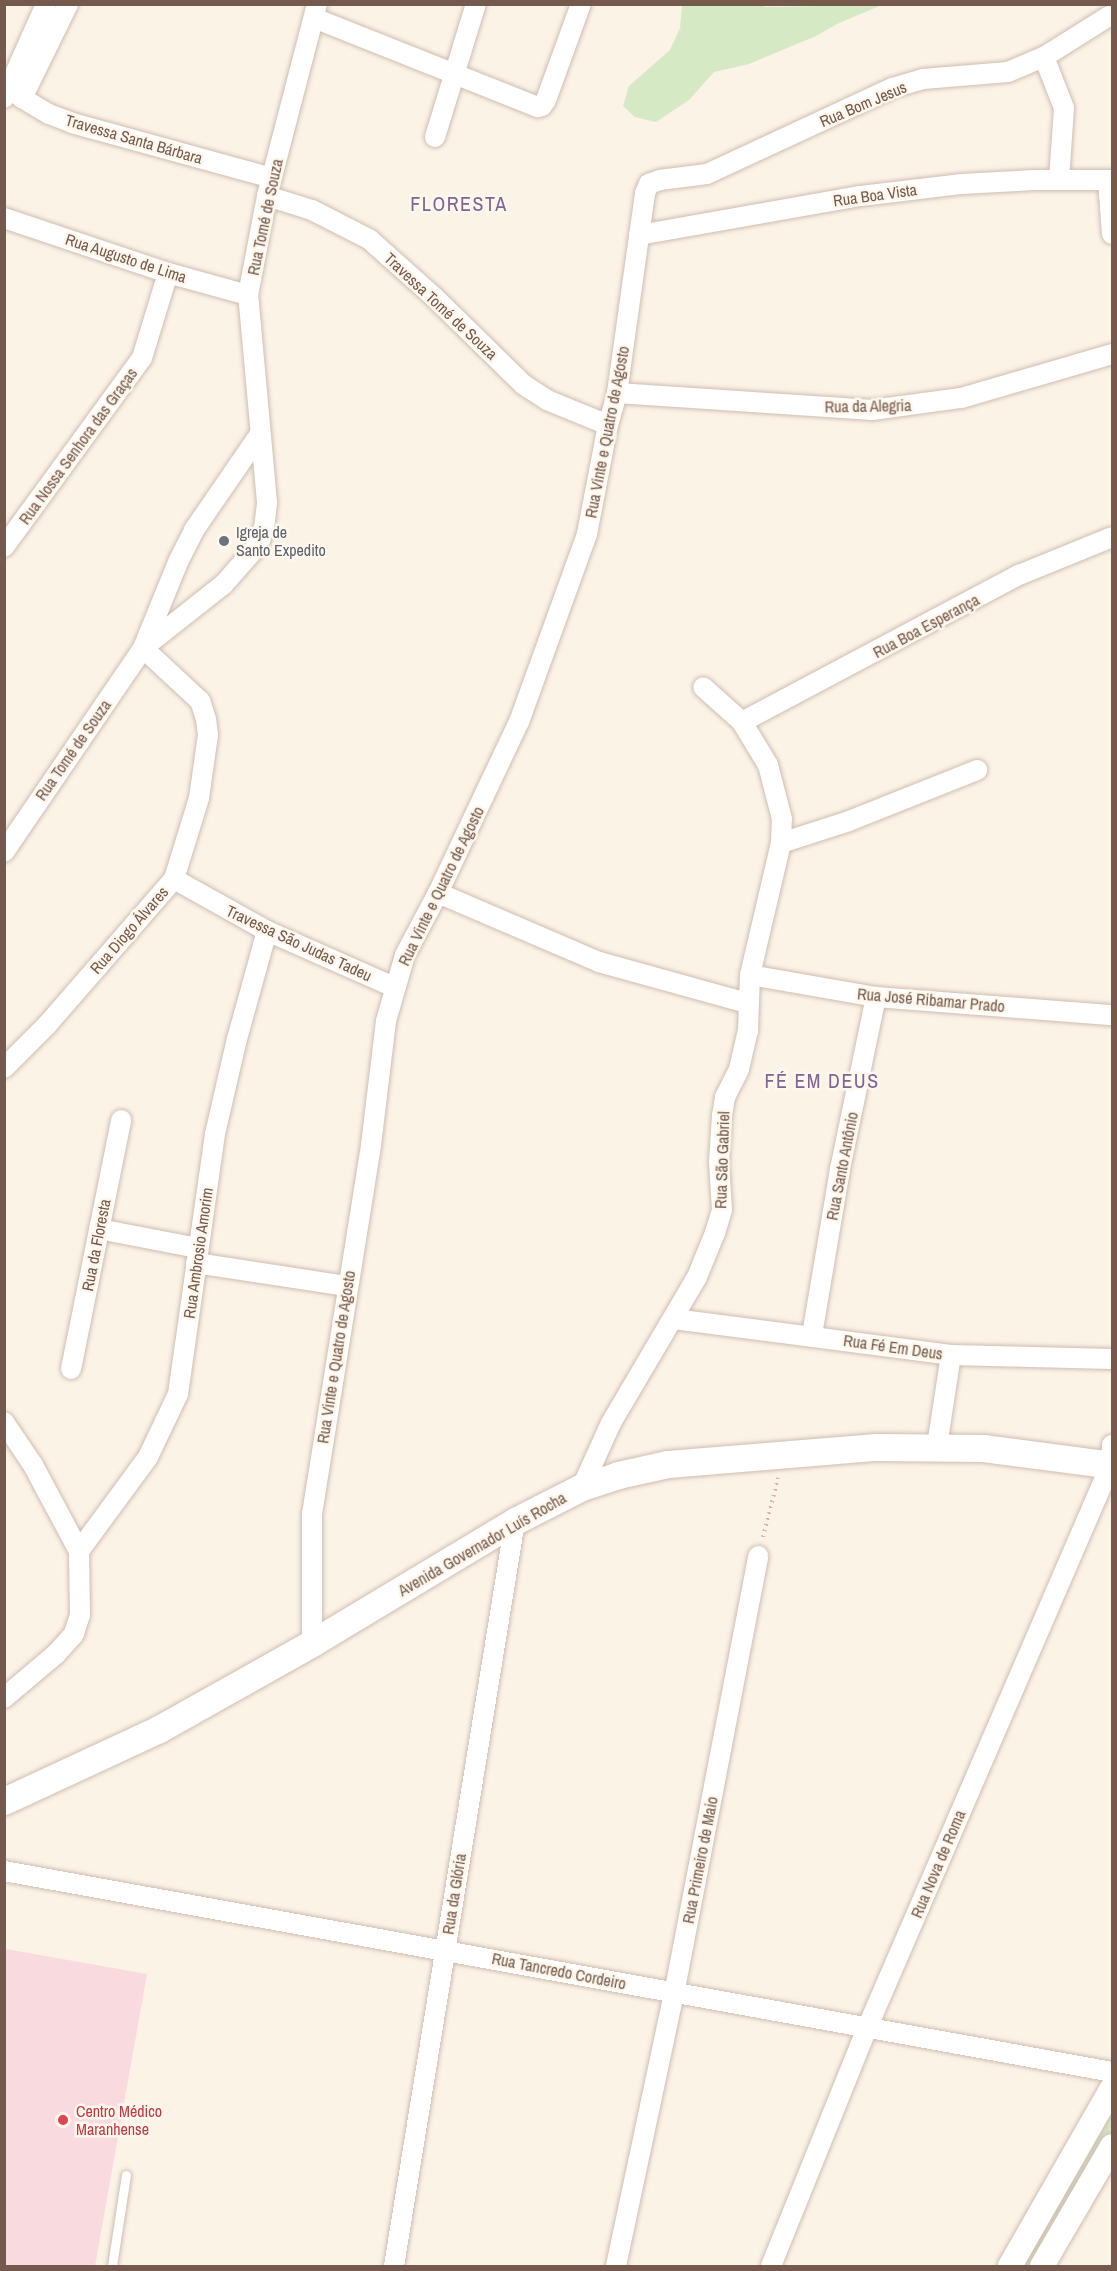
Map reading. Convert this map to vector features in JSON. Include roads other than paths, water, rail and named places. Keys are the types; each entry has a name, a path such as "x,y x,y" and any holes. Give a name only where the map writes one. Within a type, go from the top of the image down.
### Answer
{"main road":[{"name":"Avenida Governador Luís Rocha","path":"4,1801 159,1730 312,1644 516,1521 582,1487 618,1475 668,1464 876,1447 983,1448 1112,1458"}],"street":[{"path":"10,92 46,4"},
{"path":"10,92 68,4"},
{"path":"435,137 476,4"},
{"path":"316,11 454,74 538,107 542,106 546,100 581,4"},
{"name":"Rua Tomé de Souza","path":"143,648 224,584 259,544 264,528 267,502 248,295 269,187 316,11"},
{"name":"Rua Bom Jesus","path":"650,184 660,180 707,174 892,88 923,80 1008,72 1044,57 1109,16"},
{"path":"1044,57 1064,108 1059,180"},
{"name":"Travessa Santa Bárbara","path":"10,92 49,114 72,123 269,187"},
{"path":"1110,180 1113,234"},
{"name":"Rua Boa Vista","path":"639,235 861,196 962,184 1110,180"},
{"name":"Rua Vinte e Quatro de Agosto","path":"312,1644 312,1514 371,1145 386,1021 405,955 438,893 519,722 587,534 608,425 617,393 642,200 650,184"},
{"name":"Travessa Tomé de Souza","path":"269,187 369,239 434,297 524,385 547,400 608,425"},
{"name":"Rua Augusto de Lima","path":"4,218 168,273 248,295"},
{"name":"Rua Nossa Senhora das Graças","path":"4,546 142,358 168,273"},
{"name":"Rua da Alegria","path":"617,393 872,410 916,406 961,398 1113,354"},
{"name":"Rua Tomé de Souza","path":"4,852 143,648 179,560 194,530 260,434"},
{"name":"Rua Boa Esperança","path":"742,722 1019,575 1113,537"},
{"name":"Rua Diogo Álvares","path":"4,1068 46,1025 174,879 199,798 208,735 206,719 200,701 143,648"},
{"name":"Rua São Gabriel","path":"582,1487 611,1423 697,1277 722,1210 719,1162 722,1116 726,1097 739,1069 748,1031 747,1003 750,975 781,843 782,819 768,765 742,722 703,687"},
{"path":"781,843 849,821 977,770"},
{"name":"Travessa São Judas Tadeu","path":"174,879 267,931 394,987"},
{"path":"438,893 599,962 747,1003"},
{"name":"Rua Ambrosio Amorim","path":"79,1551 148,1457 178,1394 215,1134 237,1039 267,931"},
{"name":"Rua José Ribamar Prado","path":"750,975 876,997 1113,1015"},
{"name":"Rua Santo Antônio","path":"812,1335 840,1169 876,997"},
{"name":"Rua da Floresta","path":"71,1369 121,1120"},
{"path":"99,1229 197,1256 347,1286"},
{"name":"Rua Fé Em Deus","path":"674,1319 812,1335 951,1355 1113,1359"},
{"path":"937,1446 951,1355"},
{"path":"4,1422 33,1465 79,1551 80,1615 74,1634 56,1654 4,1698"},
{"name":"Rua Nova de Roma","path":"771,2266 868,2026 1112,1458"},
{"name":"Rua da Glória","path":"394,2266 516,1521"},
{"name":"Rua Primeiro de Maio","path":"615,2266 674,1994 758,1556"},
{"name":"Rua Tancredo Cordeiro","path":"4,1871 445,1949 674,1994 868,2026 1113,2072"},
{"path":"1010,2266 1113,2088"},
{"path":"1042,2266 1113,2146"}],"lane":[{"path":"112,2266 126,2175"}],"place":[{"name":"Igreja de Santo Expedito","path":"224,541"},
{"name":"Centro Médico Maranhense","path":"63,2120"}],"district":[{"name":"FLORESTA","path":"459,203"},
{"name":"FÉ EM DEUS","path":"822,1080"}]}
